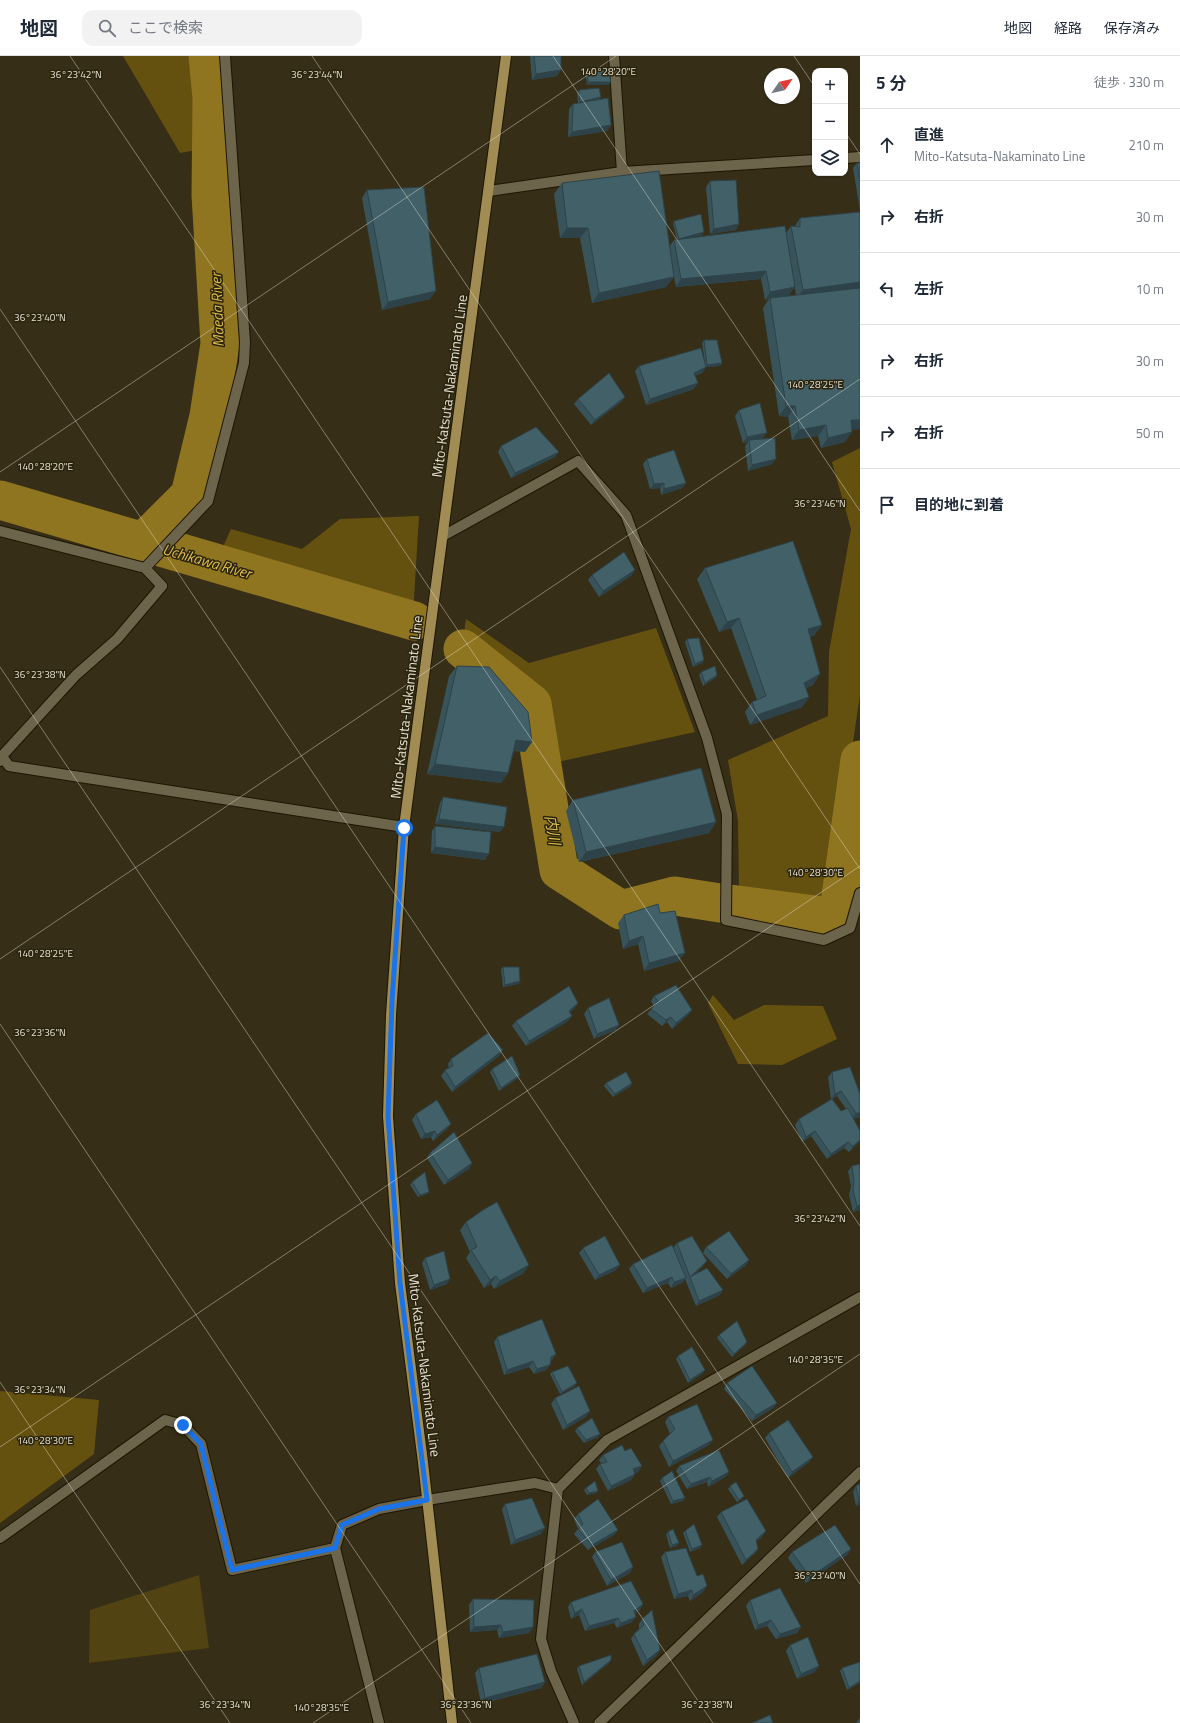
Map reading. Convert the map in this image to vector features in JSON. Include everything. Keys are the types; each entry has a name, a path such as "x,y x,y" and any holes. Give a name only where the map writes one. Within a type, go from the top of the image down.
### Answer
{"main road":[{"name":"Mito-Katsuta-Nakaminato Line","path":"452,1723 427,1500 400,1283 388,1116 392,1001 404,828 506,56"}],"street":[{"path":"145,568 184,524 208,501 244,363 245,342 224,56"},
{"path":"614,56 622,172"},
{"path":"848,158 860,157"},
{"path":"489,191 622,172 812,160"},
{"path":"443,536 578,461 626,515 707,738 726,814 726,920 824,940 850,928 860,892"},
{"path":"0,531 145,568 162,586 117,639 76,675 1,759 9,766 404,828"},
{"path":"574,1723 551,1671 541,1639 558,1489 607,1440 859,1301"},
{"path":"0,1538 165,1420 183,1425 201,1444 232,1570 335,1548"},
{"path":"599,1723 860,1472"},
{"path":"379,1723 335,1548 342,1525 379,1509 427,1500 535,1483 558,1489"}],"shaded area":[{"path":"123,56 196,56 202,149 180,153"},
{"path":"860,448 860,695 829,904 739,891 738,821 728,760 828,716 829,652 851,529 832,462"},
{"path":"419,516 413,615 221,551 231,529 302,549 340,519"},
{"path":"466,619 529,663 656,628 695,732 553,763 536,699 463,639"},
{"path":"713,995 734,1020 764,1005 823,1006 837,1039 782,1065 738,1064 708,1003"},
{"path":"0,1391 99,1400 94,1454 0,1523"},
{"path":"199,1575 209,1648 89,1663 90,1610"}],"building":[{"path":"534,56 561,56 561,70 536,74"},
{"path":"607,68 611,82 588,82 587,69"},
{"path":"599,88 601,97 580,102 579,90"},
{"path":"608,98 611,125 572,132 573,104"},
{"path":"857,163 860,163 860,181"},
{"path":"659,171 674,277 599,293 588,228 567,228 562,183"},
{"path":"736,180 739,224 714,229 710,181"},
{"path":"424,187 436,291 388,302 367,190"},
{"path":"860,212 860,282 803,290 791,226 800,227 800,218"},
{"path":"701,214 704,232 679,239 674,221"},
{"path":"785,226 795,287 770,292 766,271 681,279 674,240"},
{"path":"860,288 860,420 851,420 852,432 828,438 826,425 799,430 795,406 786,406 770,298"},
{"path":"704,340 717,340 722,363 707,365"},
{"path":"701,348 706,367 694,373 698,383 650,399 639,366"},
{"path":"609,373 625,397 595,420 578,399"},
{"path":"760,403 767,433 747,437 739,410"},
{"path":"536,427 559,452 515,473 501,446"},
{"path":"775,438 776,459 752,465 749,440"},
{"path":"674,450 686,483 664,489 664,483 654,484 647,459"},
{"path":"793,541 822,625 808,629 820,674 804,683 809,697 757,715 752,702 766,696 739,618 727,622 705,568"},
{"path":"624,552 635,570 603,591 592,575"},
{"path":"699,638 704,660 695,664 687,639"},
{"path":"457,666 489,667 528,712 532,742 516,740 508,773 435,764"},
{"path":"715,666 717,675 705,683 701,672"},
{"path":"701,768 716,822 586,852 573,800"},
{"path":"443,797 507,807 504,827 439,819"},
{"path":"435,826 491,832 489,854 435,847"},
{"path":"658,904 660,913 675,911 685,953 649,963 643,936 629,941 624,915"},
{"path":"503,967 519,967 520,981 505,985"},
{"path":"676,985 692,1010 676,1023 671,1017 666,1020 651,1009 658,1001 654,996"},
{"path":"569,986 578,1003 569,1011 572,1016 529,1041 516,1021"},
{"path":"609,998 619,1025 597,1034 588,1008"},
{"path":"488,1033 503,1050 455,1087 445,1070 453,1066 451,1059"},
{"path":"512,1056 520,1075 501,1088 492,1069"},
{"path":"850,1067 860,1094 860,1113 856,1113 841,1091 835,1094 832,1072"},
{"path":"626,1072 632,1083 615,1094 606,1083"},
{"path":"832,1099 841,1111 848,1108 860,1131 860,1140 853,1146 848,1142 831,1154 815,1131 806,1137 799,1119"},
{"path":"437,1100 451,1124 437,1135 435,1131 425,1134 416,1114"},
{"path":"454,1132 472,1163 448,1180 430,1153"},
{"path":"860,1164 860,1205 857,1206 853,1190 854,1181 852,1166"},
{"path":"425,1172 429,1192 420,1195 412,1182"},
{"path":"497,1202 529,1265 500,1281 496,1276 490,1280 471,1250 477,1247 466,1222"},
{"path":"729,1231 749,1260 731,1274 706,1247"},
{"path":"605,1236 620,1265 599,1275 583,1248"},
{"path":"692,1236 707,1261 690,1277 677,1243"},
{"path":"672,1245 686,1278 674,1282 672,1277 647,1288 633,1264"},
{"path":"444,1251 450,1279 434,1285 425,1258"},
{"path":"707,1268 723,1290 699,1301 690,1277"},
{"path":"542,1319 556,1354 551,1357 550,1365 537,1369 533,1361 507,1370 497,1337"},
{"path":"737,1321 747,1342 734,1354 719,1335"},
{"path":"692,1347 705,1370 690,1380 678,1356"},
{"path":"568,1366 577,1383 562,1392 552,1372"},
{"path":"752,1366 777,1403 756,1415 727,1383"},
{"path":"579,1386 590,1411 567,1425 555,1398"},
{"path":"697,1404 713,1440 673,1461 663,1441 675,1429 668,1417"},
{"path":"592,1418 600,1434 586,1440 577,1428"},
{"path":"788,1420 813,1457 792,1472 769,1433"},
{"path":"622,1445 625,1451 631,1448 642,1466 633,1469 635,1474 611,1486 600,1464 607,1462 603,1455"},
{"path":"719,1450 729,1472 712,1481 710,1477 691,1484 679,1466"},
{"path":"672,1471 685,1498 673,1501 662,1478"},
{"path":"595,1481 598,1491 589,1493 586,1488"},
{"path":"736,1482 744,1496 739,1500 730,1486"},
{"path":"860,1484 860,1500 859,1500 856,1486"},
{"path":"532,1498 545,1528 515,1540 505,1504"},
{"path":"598,1499 618,1530 592,1545 578,1529 583,1524 578,1514"},
{"path":"747,1499 766,1531 756,1540 758,1549 746,1560 721,1512"},
{"path":"694,1524 702,1545 692,1549 685,1531"},
{"path":"835,1525 851,1549 810,1577 792,1552"},
{"path":"673,1529 679,1543 672,1545 668,1532"},
{"path":"622,1542 633,1567 611,1580 595,1552"},
{"path":"686,1548 697,1576 703,1574 707,1586 693,1595 692,1590 678,1594 665,1552"},
{"path":"631,1581 643,1604 634,1611 636,1617 621,1623 618,1618 589,1626 582,1609 575,1613 571,1602"},
{"path":"780,1588 801,1627 780,1634 771,1620 758,1625 750,1600"},
{"path":"473,1599 534,1600 533,1627 503,1632 501,1625 474,1627"},
{"path":"652,1610 660,1650 647,1660 634,1634 644,1625 642,1619"},
{"path":"808,1637 819,1666 801,1674 790,1645"},
{"path":"537,1654 545,1682 485,1698 479,1668"},
{"path":"611,1655 611,1660 584,1682 579,1666"},
{"path":"860,1662 860,1681 849,1688 842,1668"},
{"path":"770,1715 773,1723 752,1723"}],"waterway":[{"name":"Maeda River","path":"143,542 190,495 209,416 220,344 211,195 212,98 208,56"},
{"name":"Uchikawa River","path":"0,500 414,621"},
{"name":"内川","path":"463,649 532,704 559,870 621,910 675,896 720,903"},
{"path":"730,904 838,918 860,760"},
{"path":"844,878 859,876"}],"route":[{"path":"183,1425 201,1444 232,1570 335,1548 342,1525 379,1509 427,1500 400,1283 388,1116 392,1001 404,828"}]}
